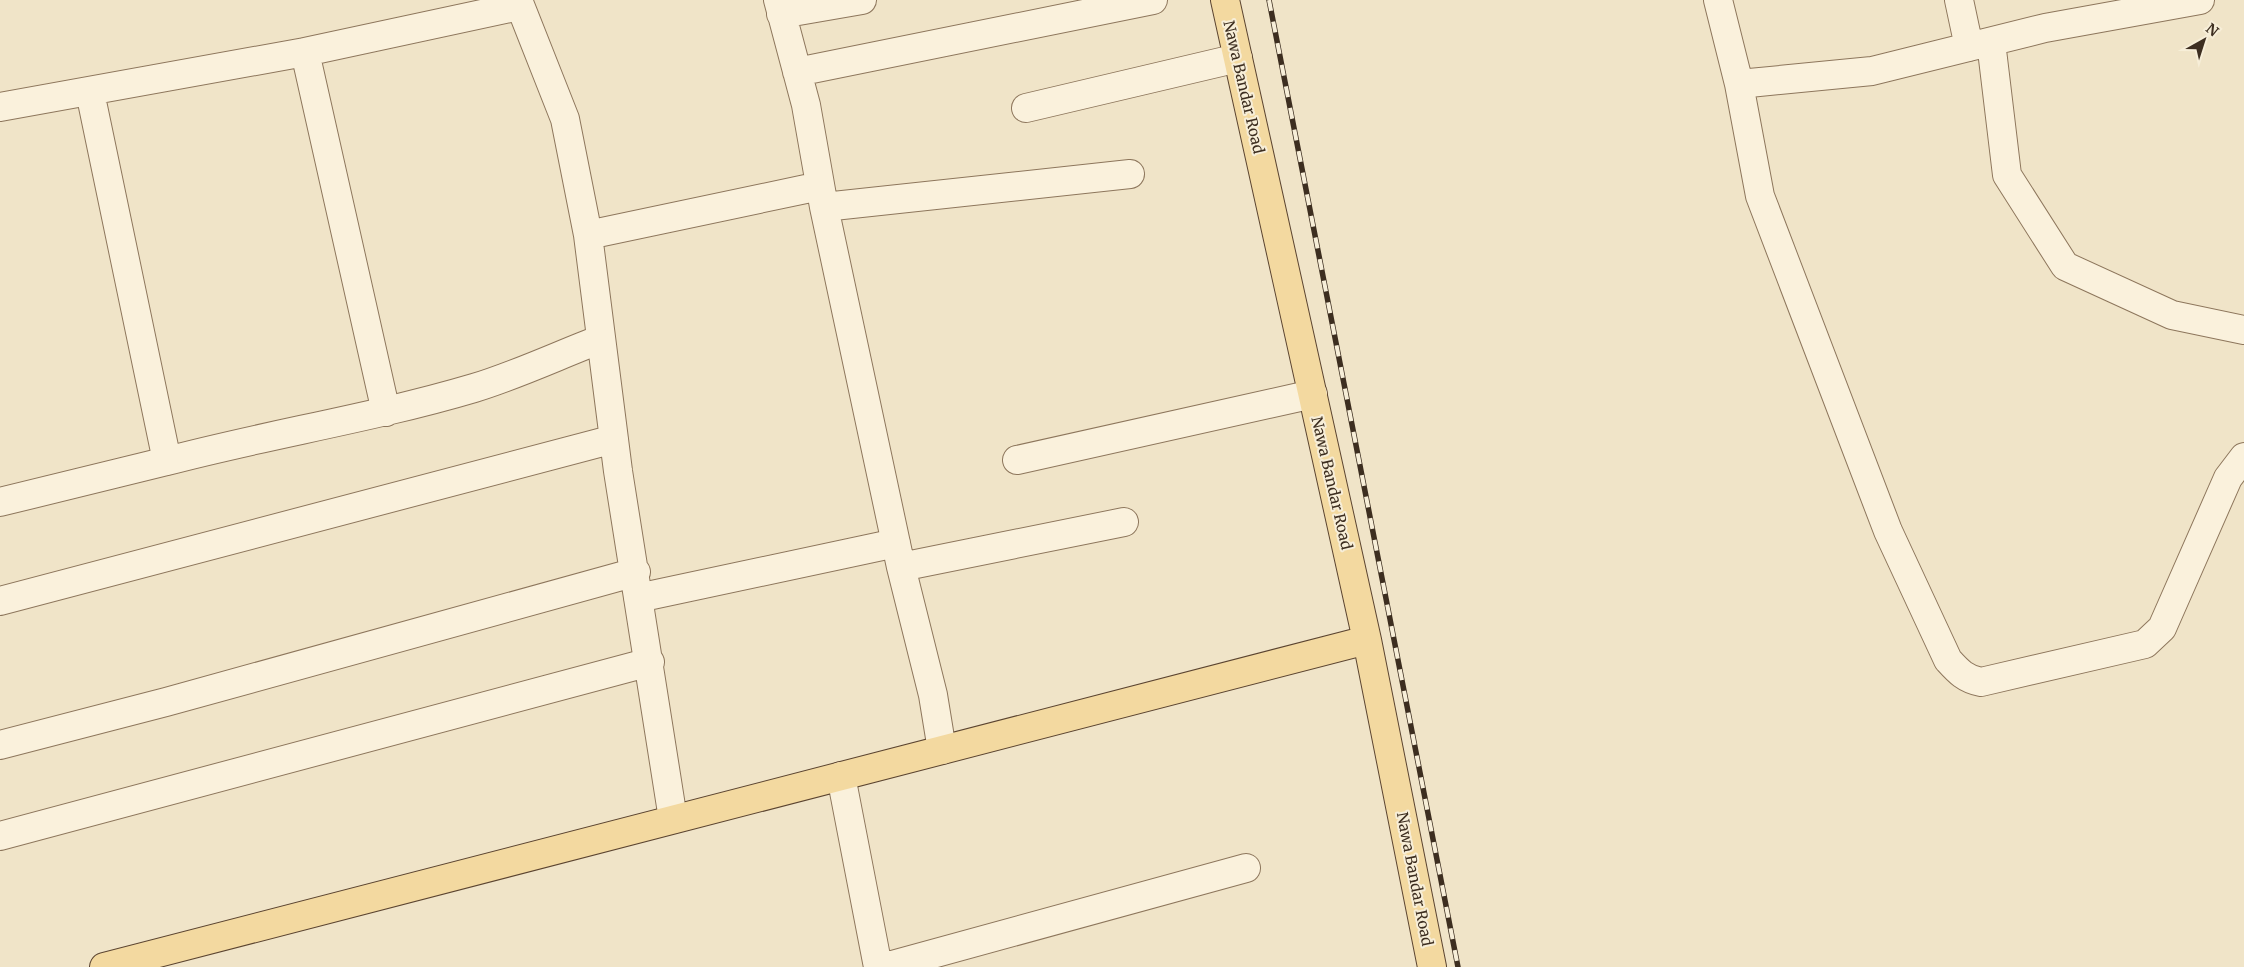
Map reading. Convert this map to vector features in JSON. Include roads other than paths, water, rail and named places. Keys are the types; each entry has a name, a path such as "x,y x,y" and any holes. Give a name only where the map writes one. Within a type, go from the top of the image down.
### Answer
{"main road":[{"name":"Nawa Bandar Road","path":"1225,0 1368,640 1432,967"},
{"path":"104,967 1368,640"}],"street":[{"path":"862,0 780,7 806,105 822,197 898,555 934,696 942,750"},
{"path":"797,72 1153,0"},
{"path":"1718,0 1739,84 1760,196 1888,531 1948,660 1958,672 1969,679 1981,682 2145,644 2162,628 2228,478 2244,457"},
{"path":"1959,0 1980,44 2007,175 2065,266 2172,316 2244,330"},
{"path":"1739,84 1872,71 2045,28 2200,0"},
{"path":"0,106 90,92 259,58 305,52 518,3 565,119 588,235 614,439 673,819"},
{"path":"305,52 386,412"},
{"path":"1026,108 1238,58"},
{"path":"90,92 167,461"},
{"path":"588,235 822,197 1130,174"},
{"path":"0,502 246,440 386,412 476,387 602,339"},
{"path":"1017,460 1313,394"},
{"path":"0,601 614,439"},
{"path":"0,745 637,585 898,555 1124,522"},
{"path":"0,836 650,662"},
{"path":"841,776 878,967"},
{"path":"885,967 1246,868"}],"railway":[{"path":"1269,0 1458,967"}]}
